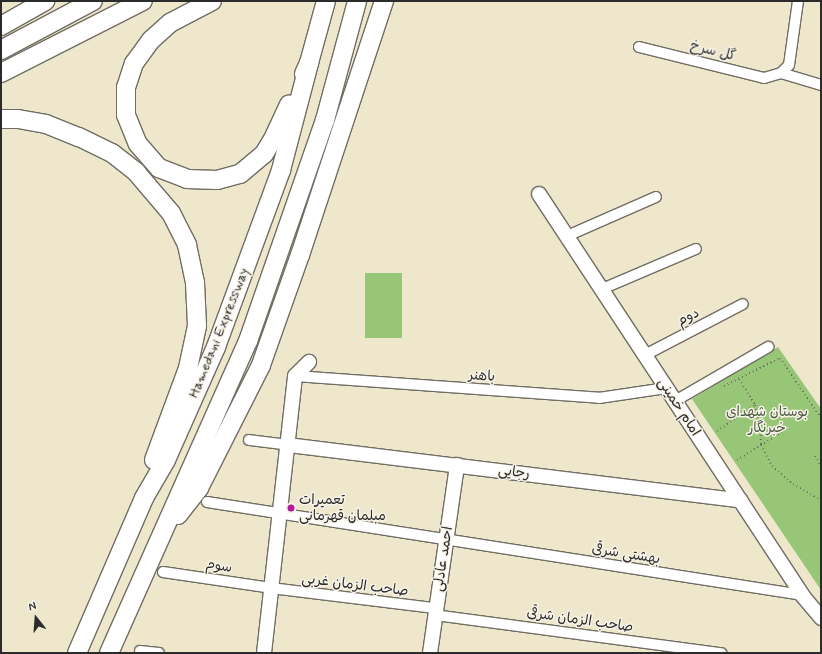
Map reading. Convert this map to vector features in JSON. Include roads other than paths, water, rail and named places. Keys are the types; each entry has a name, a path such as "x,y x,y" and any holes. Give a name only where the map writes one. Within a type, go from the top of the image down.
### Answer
{"highway":[{"path":"1,26 45,1"},
{"path":"1,50 93,1"},
{"path":"1,73 143,1"},
{"path":"197,1 151,40 134,63 126,87 126,115 138,144 159,168 187,179 217,180 240,174 264,154 273,139 309,63"},
{"path":"170,23 212,1"},
{"name":"Hamedani Expressway","path":"77,653 144,498 166,460 216,347 281,170 326,1"},
{"name":"Hamedani Expressway","path":"109,653 248,341 325,120 357,1"},
{"path":"160,539 199,488 261,365 300,255 384,1"},
{"path":"1,119 18,119 46,124 79,137 112,154 136,172 171,212 187,245 195,283 197,326 188,368 156,454 144,498"}],"street":[{"path":"781,73 789,65 798,1"},
{"name":"گل سرخ","path":"639,47 764,78 781,73 821,85"},
{"name":"امام خمینی","path":"539,194 802,594 821,618"},
{"path":"567,236 656,197"},
{"path":"602,289 696,249"},
{"name":"دوم","path":"645,355 744,304"},
{"path":"675,401 768,347"},
{"path":"264,653 295,376 309,362"},
{"name":"باهنر","path":"295,376 598,398 666,388"},
{"path":"249,440 288,445"},
{"name":"رجایی","path":"288,445 741,501"},
{"name":"احمد عادلی","path":"430,653 457,465"},
{"path":"208,502 280,513"},
{"name":"بهشتی شرقی","path":"280,513 446,540 802,594"},
{"name":"سوم","path":"163,572 271,588"},
{"name":"صاحب الزمان غربی","path":"271,588 435,612"},
{"name":"صاحب الزمان شرقی","path":"435,612 721,653"},
{"path":"140,651 159,653"}],"place":[{"name":"تعمیرات مبلمان قهرمانی","path":"291,508"}],"park label":[{"name":"بوستان شهدای خبرنگار","path":"767,420"}]}
